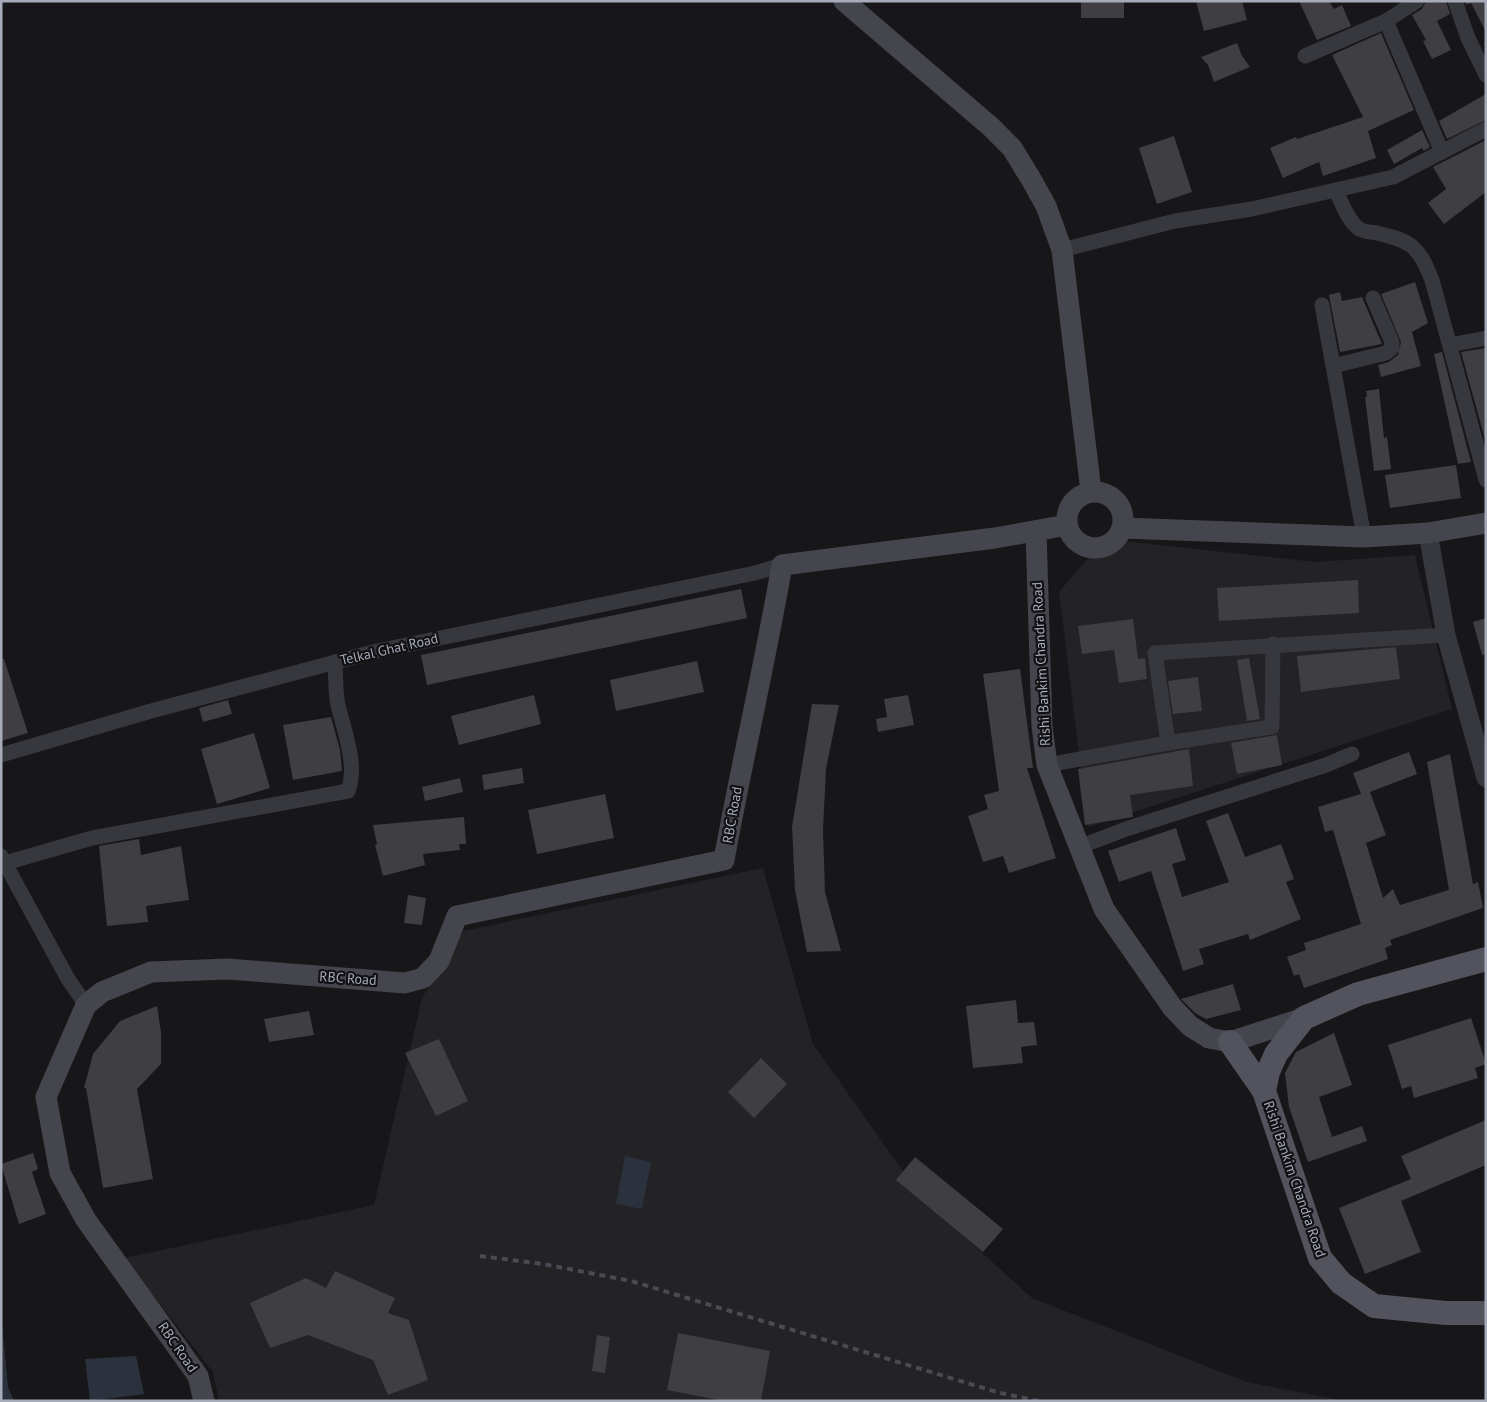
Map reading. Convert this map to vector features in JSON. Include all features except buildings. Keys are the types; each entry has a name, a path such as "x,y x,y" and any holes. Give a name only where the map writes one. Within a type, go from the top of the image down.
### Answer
{"main road":[{"path":"844,1 991,127 1012,148 1046,206 1062,250 1091,491"},
{"path":"1091,491 1109,495 1116,501 1123,519 1122,528 1110,543 1093,548 1076,541 1067,525 1069,507 1075,499 1091,491"},
{"path":"1122,528 1364,538 1428,533 1486,523"},
{"path":"782,565 1036,531 1067,525"},
{"name":"Rishi Bankim Chandra Road","path":"1036,531 1042,726 1047,765 1104,909 1172,1007 1190,1026 1209,1038 1230,1042 1304,1018 1358,994 1486,959"},
{"name":"RBC Road","path":"204,1401 198,1376 86,1220 60,1173 46,1097 86,1005 102,992 151,972 228,969 405,983 423,978 439,961 457,916 724,860 737,787 770,637 782,565"},
{"name":"Rishi Bankim Chandra Road","path":"1304,1018 1276,1054 1268,1072 1264,1091 1320,1258 1341,1282 1374,1306 1446,1313 1486,1313"},
{"path":"1230,1042 1264,1091"}],"street":[{"path":"1305,56 1386,21 1417,1"},
{"path":"1455,1 1468,38 1486,76"},
{"path":"1386,21 1442,152"},
{"path":"1062,250 1175,221 1252,209 1393,177 1486,129"},
{"path":"1336,191 1348,216 1359,230 1398,238 1416,248 1432,280 1486,480"},
{"path":"1333,366 1386,353 1392,348 1392,342 1373,298"},
{"path":"1322,305 1364,538"},
{"path":"1450,345 1486,338"},
{"path":"1428,533 1446,635 1486,778"},
{"name":"Telkal Ghat Road","path":"1,755 151,711 377,651 755,573 782,565"},
{"path":"1168,743 1155,653 1273,644 1446,635"},
{"path":"1047,765 1168,743 1272,727 1273,644"},
{"path":"86,1005 68,979 3,859 92,838 348,791 352,781 345,729 338,704 335,662"},
{"path":"1079,847 1126,829 1326,765 1352,754"}],"shaded area":[{"path":"1105,539 1315,562 1415,555 1452,709 1088,827 1059,592"},
{"path":"763,868 813,1044 922,1198 1032,1298 1247,1382 1346,1401 219,1401 213,1372 124,1258 374,1205 422,998 463,931"},
{"path":"625,1156 651,1162 642,1209 616,1204"},
{"path":"1,1313 8,1387 14,1401 1,1401"},
{"path":"136,1356 144,1394 90,1401 85,1359"}],"railway":[{"path":"480,1256 543,1264 631,1281 1000,1393 1039,1401"}]}
